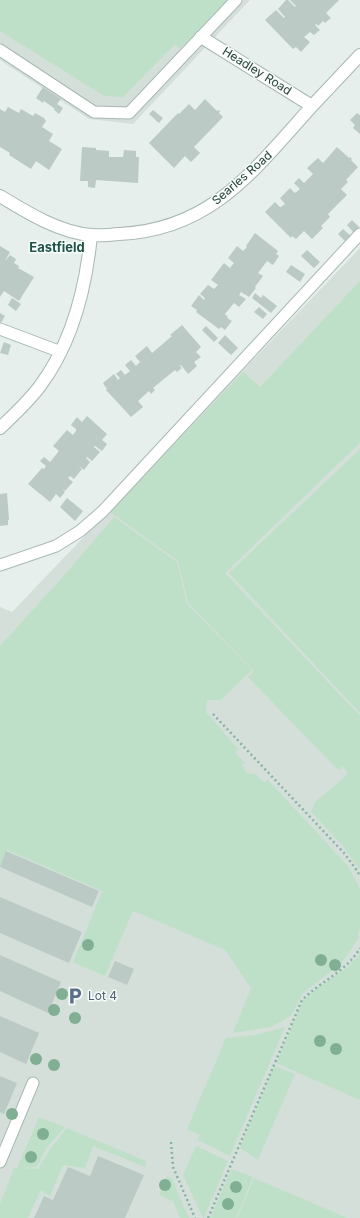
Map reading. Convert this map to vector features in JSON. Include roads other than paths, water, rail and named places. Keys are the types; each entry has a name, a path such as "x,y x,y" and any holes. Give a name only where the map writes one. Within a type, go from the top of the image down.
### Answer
{"street":[{"name":"Headley Road","path":"201,37 312,106"},
{"name":"Searles Road","path":"0,196 48,223 91,236 132,234 151,231 192,217 220,200 242,181 276,148 312,106 360,55"},
{"path":"0,428 22,408 40,386 61,352 76,314 84,287 91,236"}],"lane":[{"path":"0,50 94,112 129,113 236,0"},
{"path":"0,565 56,546 80,531 103,510 360,234"},
{"path":"0,329 61,352"},
{"path":"0,1162 33,1083"}],"place":[{"name":"Lot 4","path":"75,996"}],"district":[{"name":"Eastfield","path":"57,247"}]}
